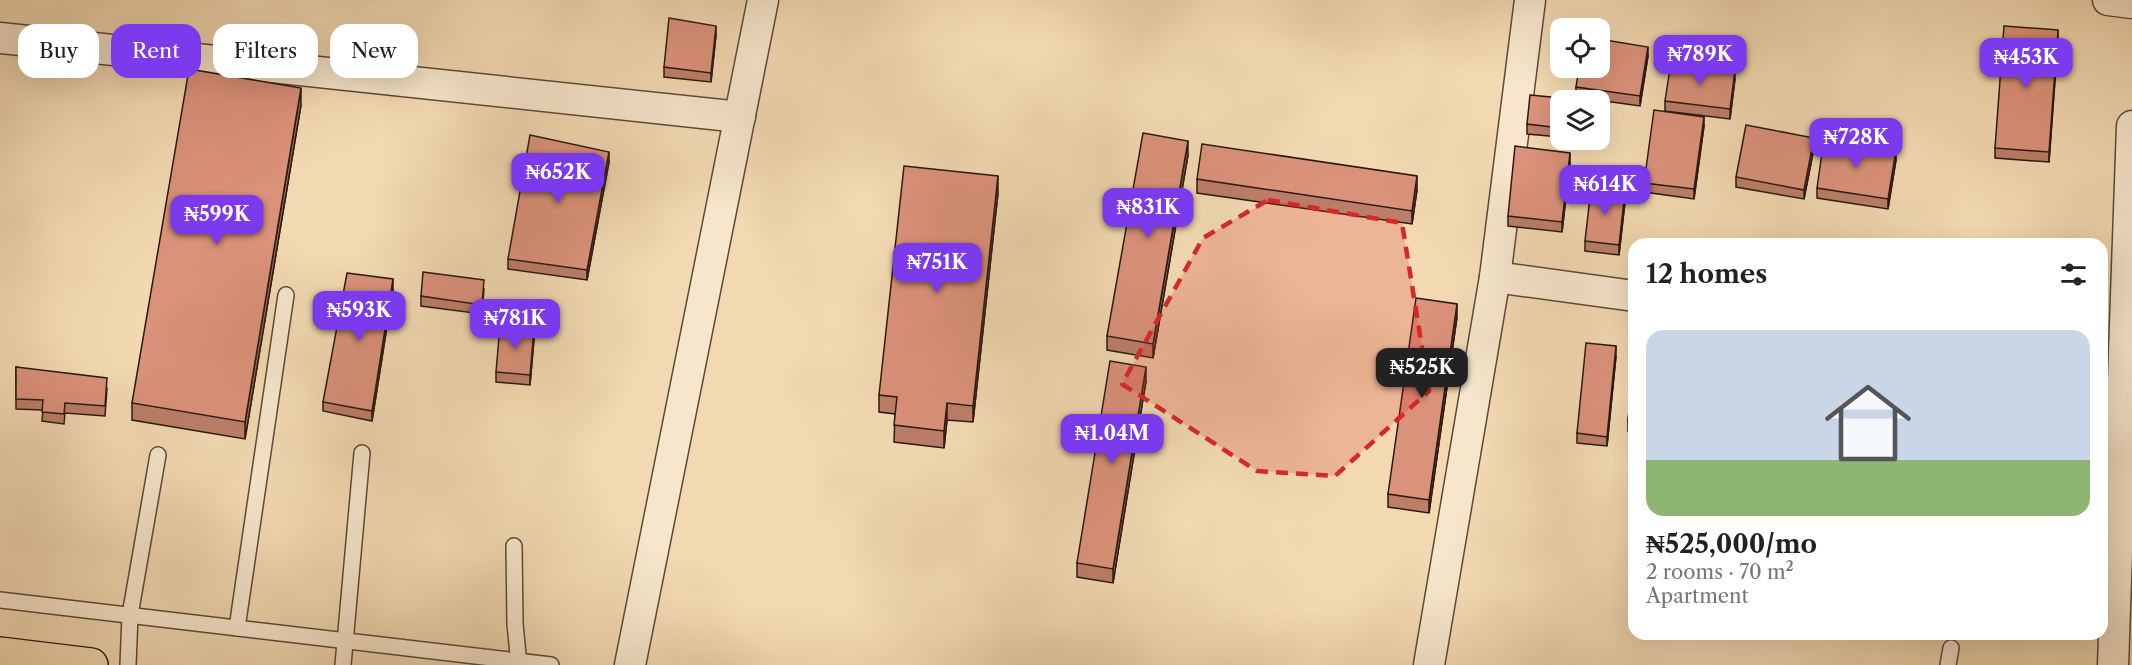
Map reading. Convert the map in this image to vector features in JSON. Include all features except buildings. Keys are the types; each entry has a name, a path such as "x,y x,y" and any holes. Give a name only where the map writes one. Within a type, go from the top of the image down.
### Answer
{"highway":[{"path":"0,654 72,664"}],"street":[{"path":"630,665 763,0"},
{"path":"1429,665 1495,277 1530,0"},
{"path":"2108,0 2132,3"},
{"path":"0,38 740,117"},
{"path":"2113,665 2113,362 2132,126"},
{"path":"1495,277 1628,295"}],"lane":[{"path":"237,628 286,295"},
{"path":"343,665 362,453"},
{"path":"128,665 130,615 158,455"},
{"path":"514,546 519,663"},
{"path":"0,600 551,665"},
{"path":"1948,665 1952,648"}],"highlighted area":[{"path":"1268,200 1402,223 1429,391 1335,476 1257,471 1122,384 1203,238"}]}
